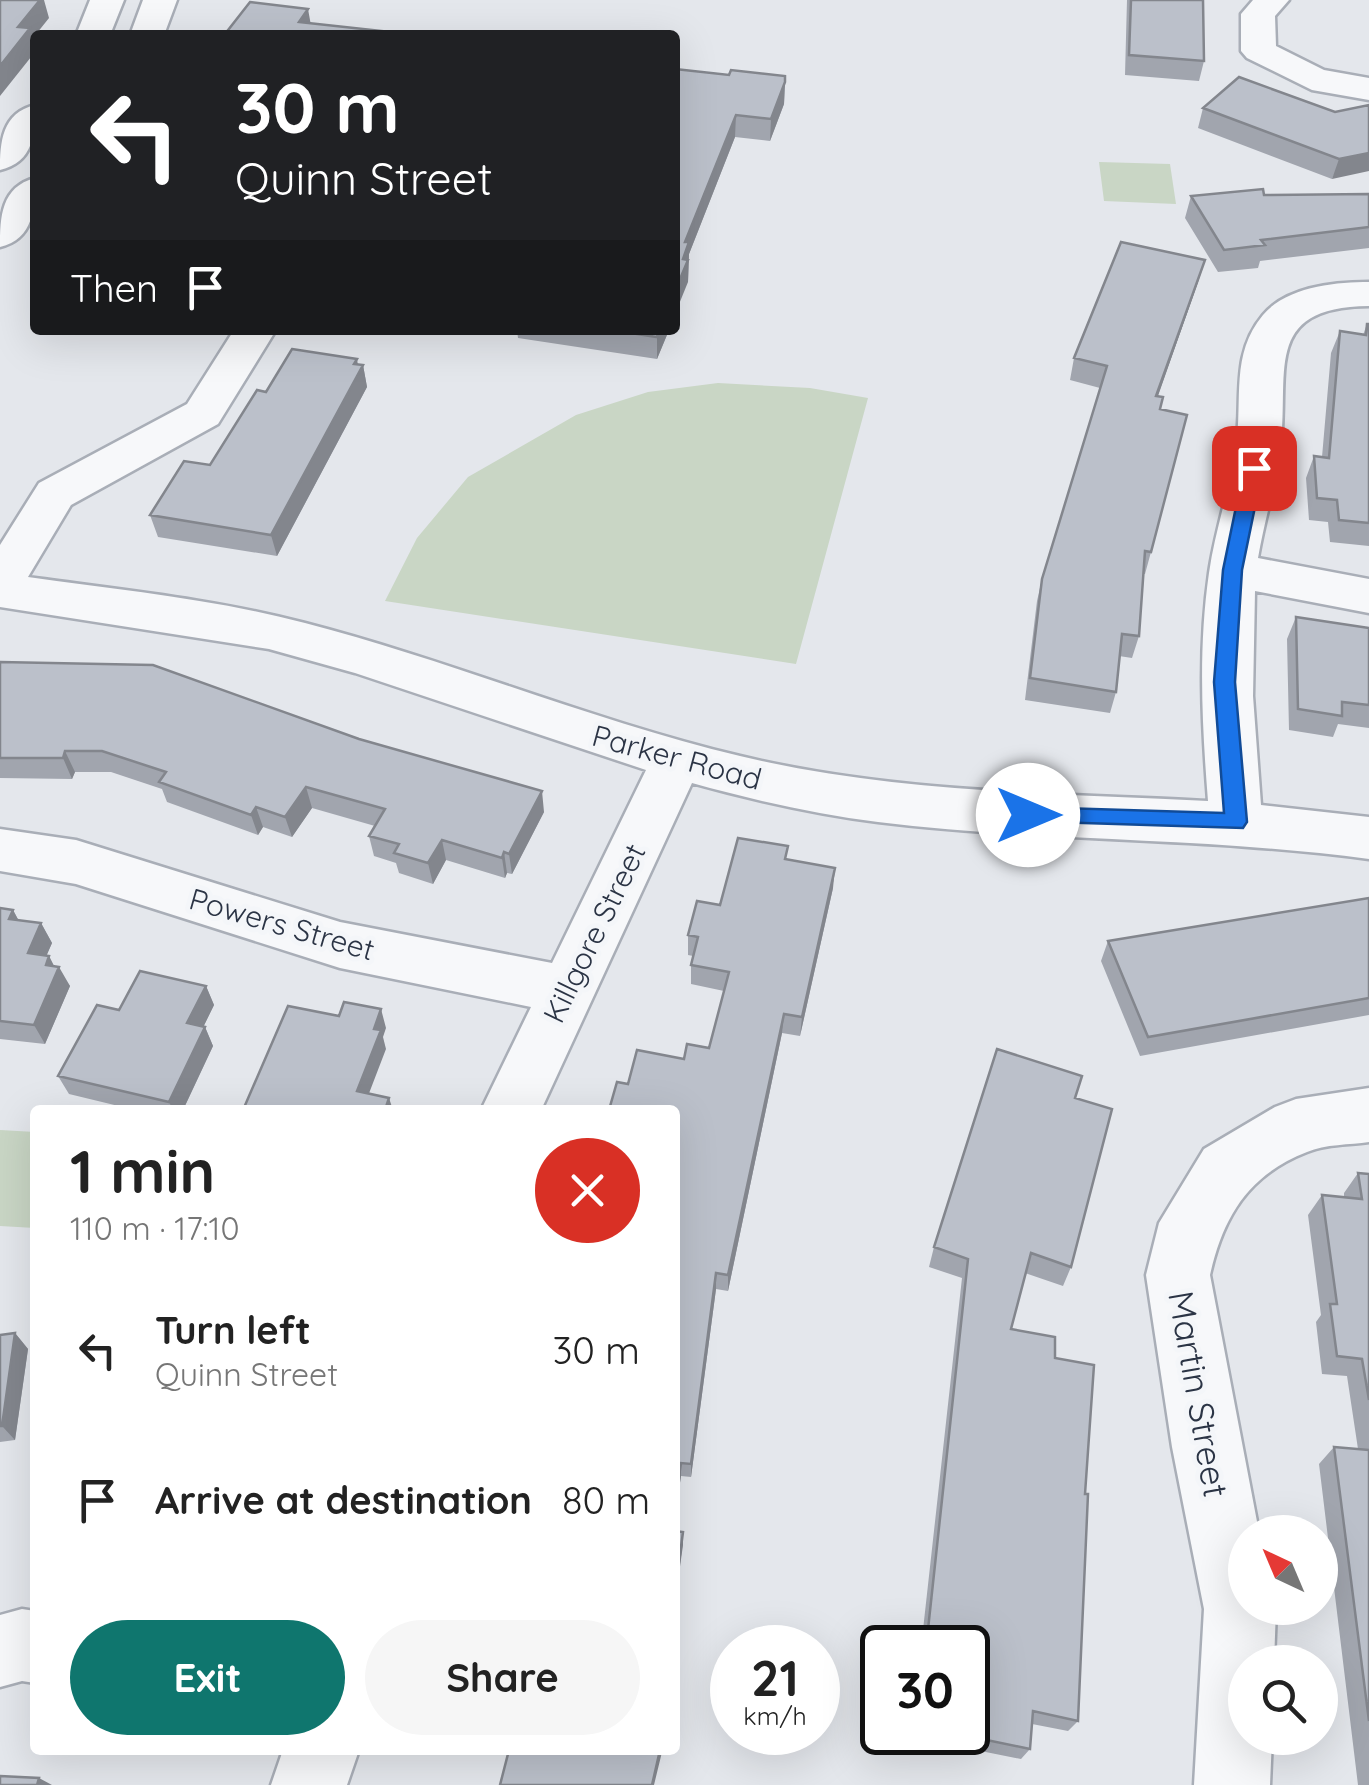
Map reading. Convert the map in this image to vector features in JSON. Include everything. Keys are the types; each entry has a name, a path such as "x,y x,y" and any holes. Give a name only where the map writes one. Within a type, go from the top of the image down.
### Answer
{"street":[{"path":"95,30 108,0"},
{"path":"149,30 160,0"},
{"path":"1272,0 1258,14 1258,51 1297,73 1341,88 1369,88"},
{"path":"0,159 30,122"},
{"path":"1236,822 1224,682 1232,570 1260,434 1260,352 1279,320 1300,306 1353,293 1369,294"},
{"path":"0,587 55,494 203,414 252,335"},
{"path":"1232,570 1369,596"},
{"name":"Parker Road","path":"0,587 305,640 594,736 804,790 948,810 1236,822 1369,838"},
{"name":"Killgore Street","path":"513,1105 678,758"},
{"name":"Powers Street","path":"0,850 76,862 340,945 566,990"},
{"name":"Martin Street","path":"1232,1785 1240,1610 1206,1447 1178,1276 1190,1223 1226,1169 1296,1126 1369,1115"},
{"path":"0,1651 30,1646"},
{"path":"309,1785 318,1755"}],"green space":[{"path":"1099,162 1170,164 1176,204 1104,201"},
{"path":"718,383 810,388 868,398 796,664 385,601 417,538 468,477 576,415 648,392"},
{"path":"0,1130 30,1132 30,1228 0,1226"}],"building":[{"path":"0,0 40,0 18,27 30,28 0,66"},
{"path":"1131,0 1203,0 1204,61 1129,55"},
{"path":"250,2 308,9 299,22 372,30 228,30"},
{"path":"680,70 785,76 771,119 736,115 685,242 689,242 683,259 688,260 680,279"},
{"path":"1239,77 1335,112 1369,105 1369,153 1339,159 1203,108"},
{"path":"1263,189 1264,195 1369,194 1369,227 1261,240 1265,245 1224,250 1191,196"},
{"path":"1121,242 1205,260 1156,396 1163,397 1160,409 1187,415 1151,552 1145,551 1139,636 1122,634 1116,692 1030,678 1042,579 1107,366 1074,358"},
{"path":"1367,324 1369,523 1339,520 1337,500 1317,498 1314,456 1329,458 1340,331 1366,335"},
{"path":"292,349 357,359 354,364 363,365 271,535 150,515 184,461 210,465 257,390 266,392"},
{"path":"1296,617 1369,628 1369,705 1342,702 1342,716 1298,709"},
{"path":"0,662 153,665 359,739 542,791 509,854 504,852 502,858 442,840 428,863 394,853 399,844 369,836 385,809 306,787 285,817 256,807 251,815 159,782 166,772 102,751 65,751 63,758 0,758"},
{"path":"738,838 788,846 785,859 835,868 802,1017 784,1014 728,1275 716,1273 691,1464 681,1463 680,1470 680,1105 610,1105 617,1082 628,1084 637,1050 684,1059 687,1044 709,1048 729,972 691,965 698,937 688,935 697,901 720,905"},
{"path":"1369,898 1369,998 1148,1037 1108,941"},
{"path":"0,908 13,910 9,919 41,923 28,953 49,956 46,965 59,967 34,1025 0,1021"},
{"path":"140,971 206,986 187,1023 205,1027 169,1102 58,1076 97,1005 119,1010"},
{"path":"344,1002 381,1009 374,1029 381,1030 357,1091 389,1098 387,1105 245,1105 288,1006 339,1016"},
{"path":"997,1049 1082,1076 1075,1098 1112,1109 1071,1267 1031,1253 1011,1329 1055,1337 1055,1358 1094,1365 1085,1494 1078,1721 1033,1711 1030,1749 990,1741 990,1625 928,1625 968,1259 934,1247"},
{"path":"1358,1173 1369,1174 1369,1400 1362,1359 1337,1356 1330,1304 1337,1304 1322,1195 1362,1199"},
{"path":"15,1333 2,1426 0,1426 0,1335"},
{"path":"1334,1447 1369,1450 1369,1721"},
{"path":"508,1755 659,1755 652,1785 500,1785"},
{"path":"0,1776 39,1778 37,1785 0,1785"}],"route":[{"path":"1028,815 1236,822 1224,682 1232,570 1254,468"}]}
